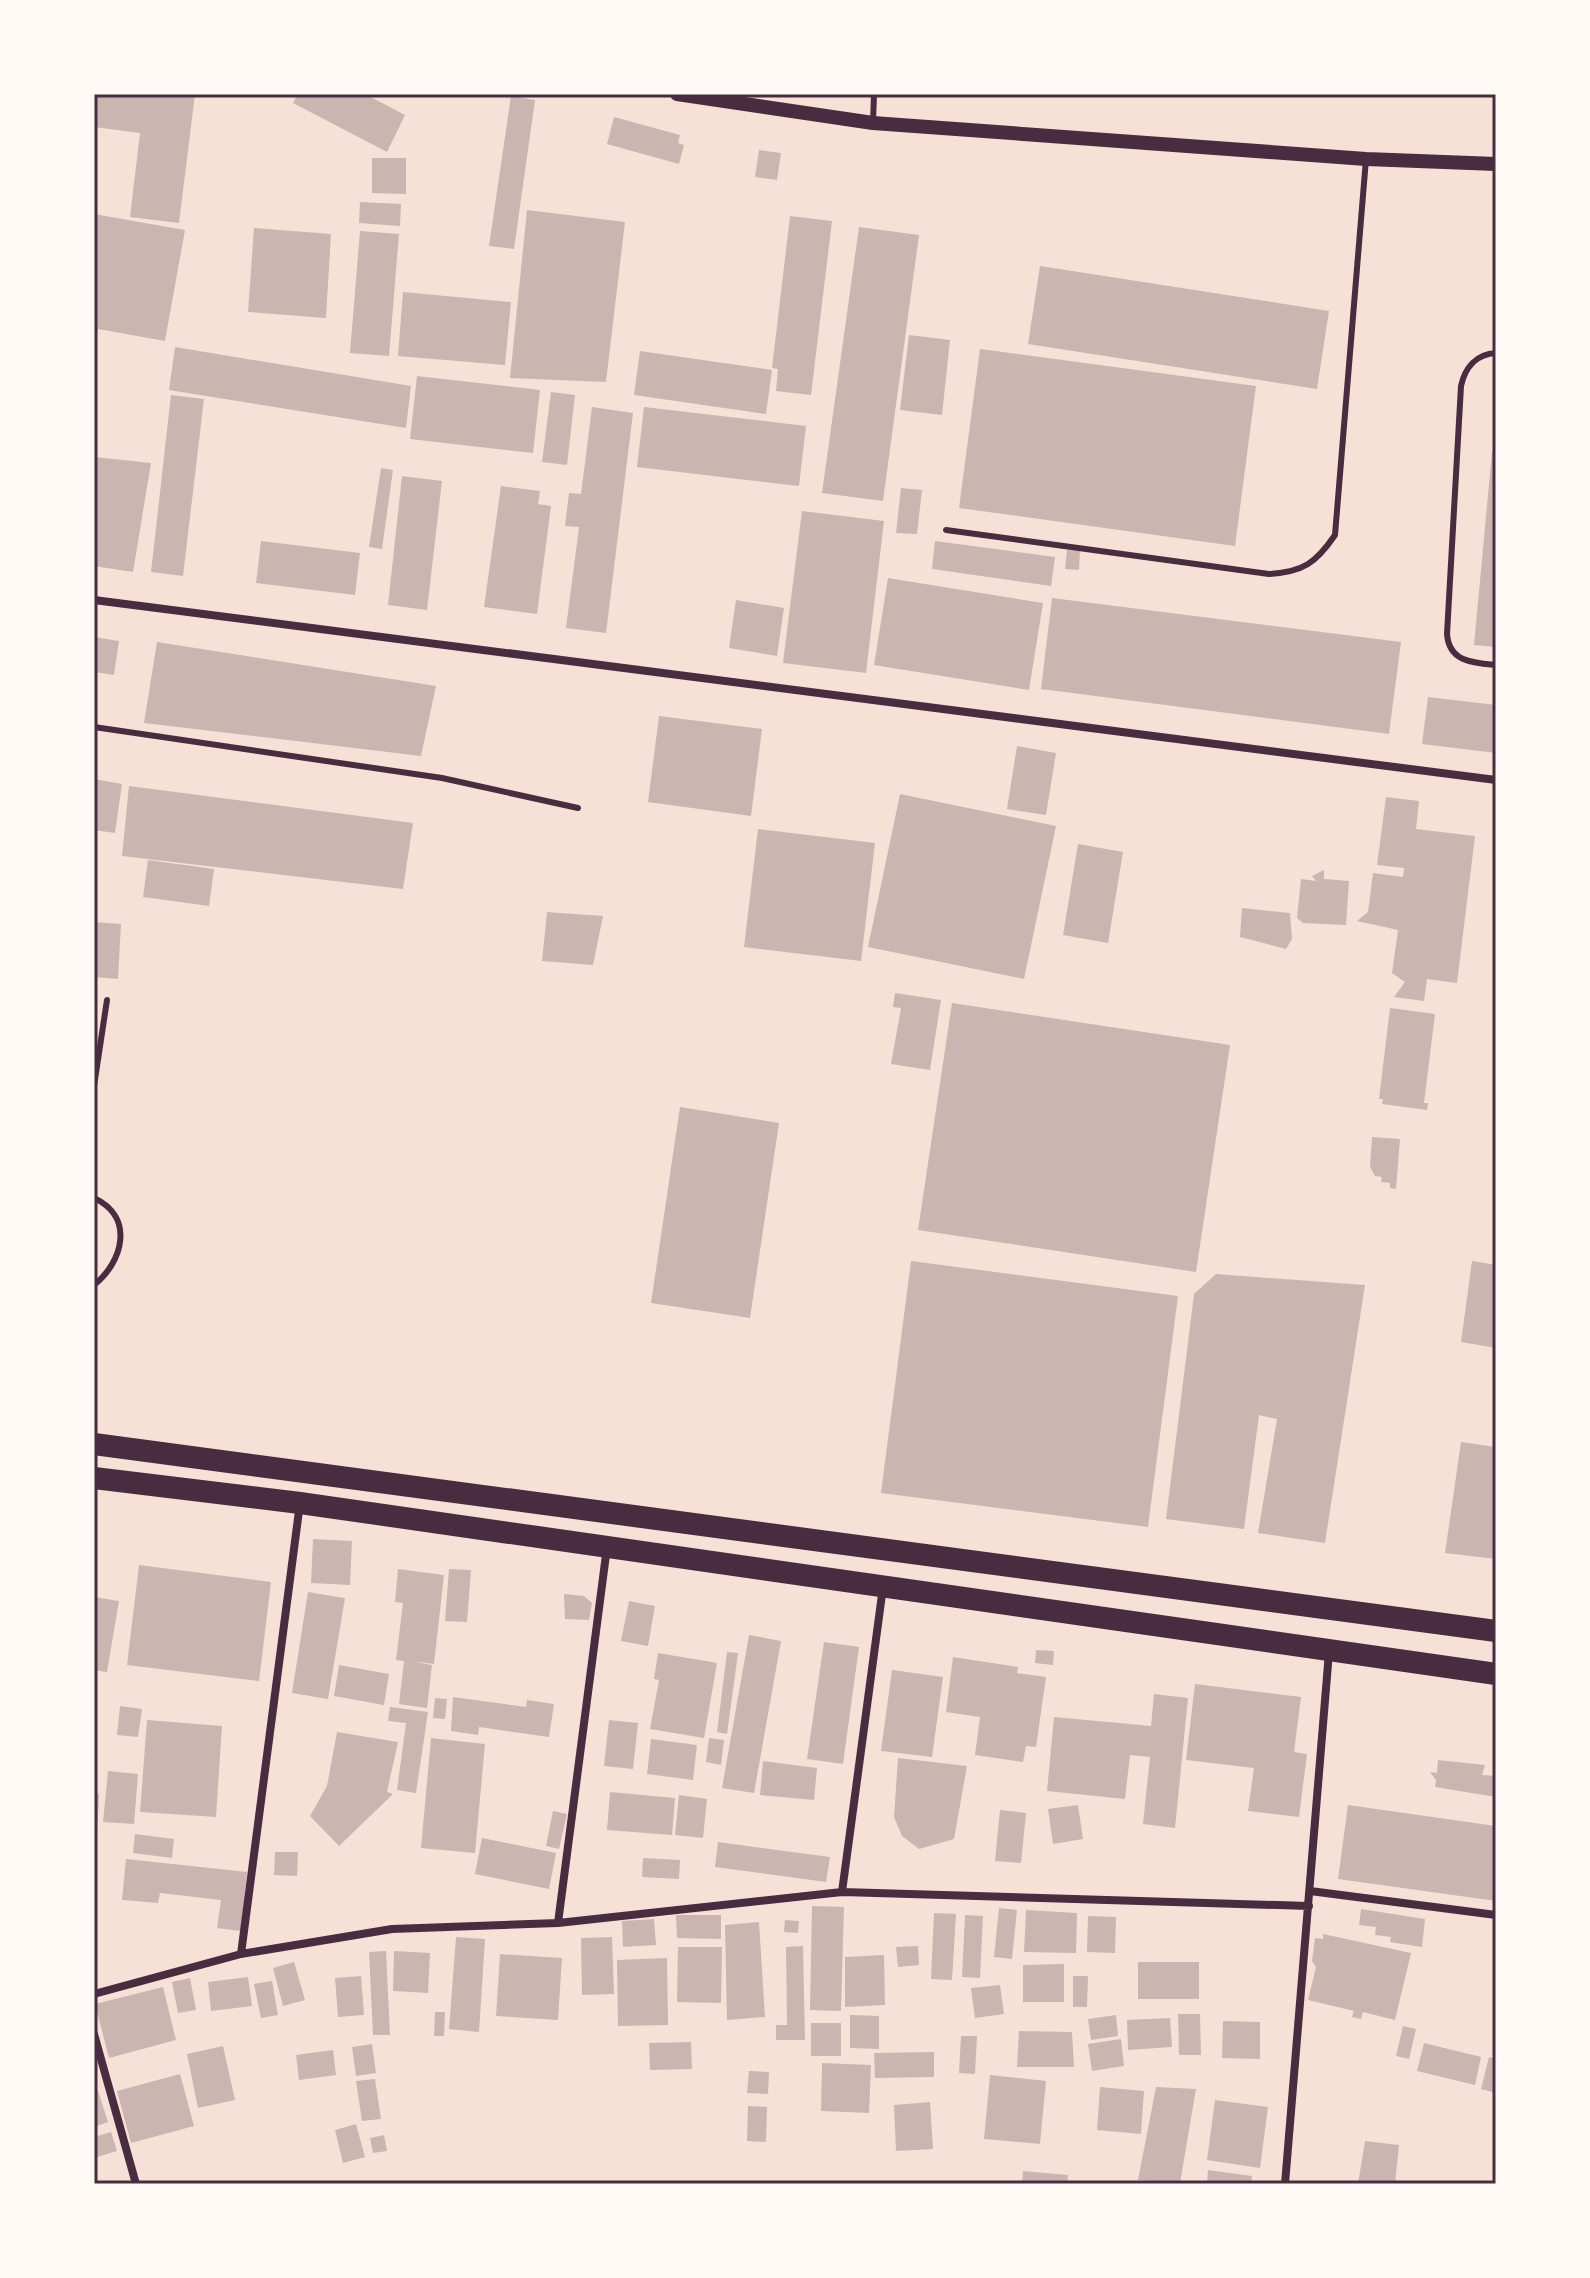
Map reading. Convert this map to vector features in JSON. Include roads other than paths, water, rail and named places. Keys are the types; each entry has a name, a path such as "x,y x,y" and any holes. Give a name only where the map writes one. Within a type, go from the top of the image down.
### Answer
{"highway":[{"path":"94,1444 1496,1631"},
{"path":"94,1478 300,1503 1496,1674"}],"street":[{"path":"681,94 873,123 1366,159 1496,164"},
{"path":"94,600 1496,780"},
{"path":"241,1954 300,1503"},
{"path":"558,1923 607,1547"},
{"path":"842,1892 883,1587"},
{"path":"1285,2184 1329,1652"},
{"path":"1310,1891 1496,1915"},
{"path":"94,1994 241,1954 392,1929 558,1923 842,1892 1309,1906"},
{"path":"94,2034 136,2184"}],"lane":[{"path":"873,123 874,94"},
{"path":"946,530 1269,574 1295,573 1321,555 1335,535 1366,159"},
{"path":"1496,353 1477,358 1464,372 1461,386 1447,634 1448,647 1457,657 1468,662 1496,665"},
{"path":"94,727 442,778 578,808"},
{"path":"94,1086 107,1000"},
{"path":"94,1198 102,1202 118,1222 121,1247 111,1271 94,1285"}]}
